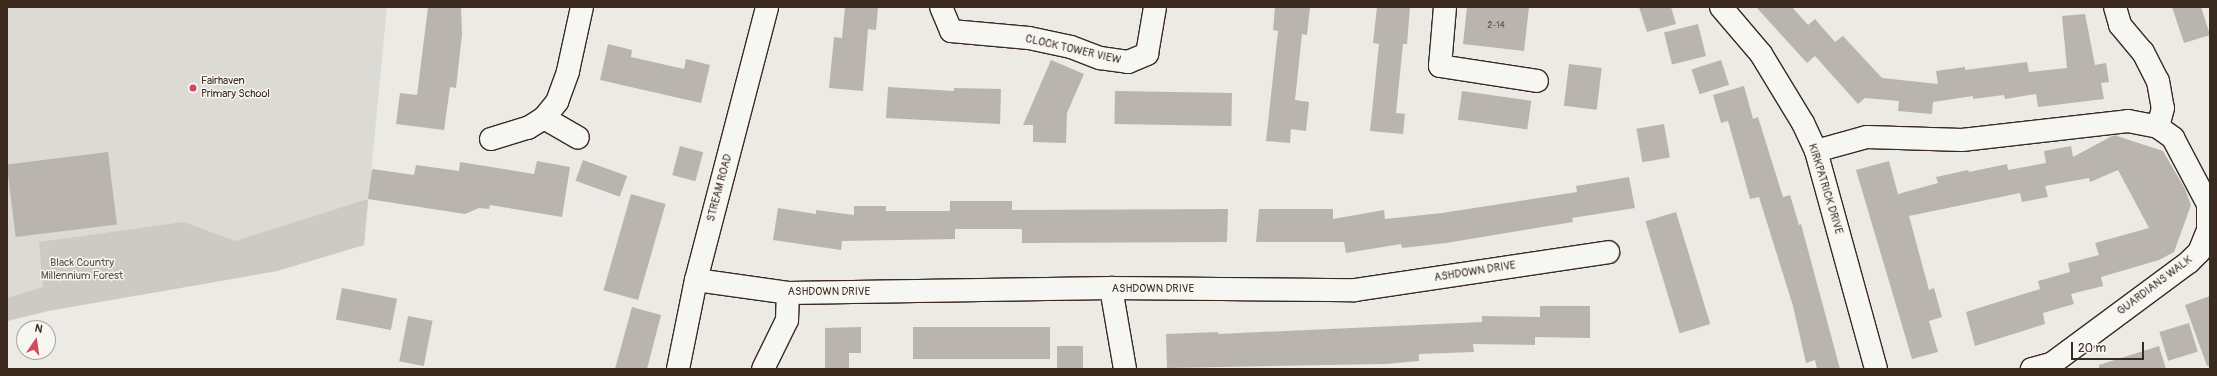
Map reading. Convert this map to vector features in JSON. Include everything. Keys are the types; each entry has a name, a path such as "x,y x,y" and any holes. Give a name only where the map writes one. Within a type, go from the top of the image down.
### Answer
{"main road":[{"path":"490,139 528,128 544,118 557,102 568,71 582,7"},
{"name":"STREAM ROAD","path":"678,369 696,280 767,7"},
{"name":"CLOCK TOWER VIEW","path":"941,7 951,31 1029,38 1070,47 1100,58 1128,62 1147,54 1155,7"},
{"path":"1445,7 1440,66 1537,81"},
{"name":"KIRKPATRICK DRIVE","path":"1722,7 1761,54 1802,123 1816,151 1876,369"},
{"path":"2115,7 2120,25 2143,52 2158,81 2163,108 2158,127"},
{"path":"544,118 578,138"},
{"name":"GUARDIANS WALK","path":"1816,151 1867,137 1962,140 2128,121 2158,127 2173,138 2181,150 2208,204 2208,230 2199,252 2189,262 2051,364 2032,369"},
{"name":"ASHDOWN DRIVE","path":"696,280 788,293 1111,288 1355,290 1608,252"},
{"path":"1111,288 1125,369"},
{"path":"763,369 788,320 788,293"}],"shaded area":[{"name":"Fairhaven Primary School","path":"7,7 387,7 364,245 277,271 48,311 7,321"}],"green space":[{"name":"Black Country Millennium Forest","path":"368,199 364,245 277,271 48,311 7,321 7,298 43,287 39,242 184,222 235,241"}],"building":[{"path":"428,7 461,7 462,35 456,88 450,87 444,130 396,124 400,93 417,95"},
{"path":"845,7 878,7 876,30 868,29 863,91 829,88 834,37 842,38"},
{"path":"1275,7 1310,7 1307,35 1302,34 1295,100 1309,102 1306,131 1291,129 1290,143 1266,141 1278,31 1273,30"},
{"path":"1377,7 1410,7 1407,44 1403,44 1396,113 1405,114 1403,134 1370,131 1379,44 1373,43"},
{"path":"1467,7 1529,7 1524,51 1463,44"},
{"path":"1639,7 1671,7 1676,24 1647,32"},
{"path":"1756,7 1792,7 1808,25 1815,19 1835,42 1843,36 1882,78 1938,84 1936,71 1965,67 1965,70 2027,62 2029,72 2067,68 2062,16 2085,14 2095,65 2106,63 2109,82 2101,83 2104,99 2038,107 2036,94 2005,99 2004,95 1973,99 1973,96 1933,102 1932,114 1898,111 1899,101 1865,98 1858,104 1815,56 1807,63"},
{"path":"2172,7 2201,7 2210,35 2184,43"},
{"path":"1698,24 1706,56 1672,64 1664,32"},
{"path":"608,44 632,50 631,57 684,69 686,59 710,65 701,103 600,80"},
{"path":"1051,60 1084,74 1067,113 1066,143 1033,142 1033,125 1023,125"},
{"path":"1721,60 1729,85 1700,94 1692,70"},
{"path":"1569,64 1602,68 1597,110 1564,106"},
{"path":"1744,86 1753,119 1758,117 1783,197 1790,195 1799,225 1801,224 1840,369 1817,369 1815,360 1806,363 1793,306 1759,197 1750,199 1728,121 1721,123 1713,95"},
{"path":"888,87 954,91 954,88 1001,89 1000,124 886,118"},
{"path":"1115,91 1232,93 1231,126 1114,124"},
{"path":"1462,91 1531,101 1527,129 1458,120"},
{"path":"1664,124 1670,157 1642,162 1636,129"},
{"path":"2114,135 2163,151 2185,189 2191,205 2174,252 2159,260 2101,277 2103,286 2071,294 2074,304 2043,313 2045,324 1975,346 1966,312 2040,289 2038,281 2070,272 2068,263 2099,255 2095,243 2149,228 2118,170 2090,182 2089,178 2045,186 2048,197 2022,202 2020,193 1909,216 1929,290 1934,288 1942,317 1929,321 1938,352 1912,359 1856,170 1889,161 1898,194 1938,183 1936,177 1968,170 1969,172 2007,164 2008,170 2046,163 2044,151 2071,146 2073,157"},
{"path":"680,146 703,152 695,181 672,175"},
{"path":"108,152 117,224 16,237 7,164"},
{"path":"583,160 627,176 620,197 575,181"},
{"path":"537,161 570,167 562,217 490,205 489,209 479,208 465,214 368,199 372,169 414,175 416,165 459,171 460,162 534,174"},
{"path":"1629,177 1635,208 1572,218 1573,222 1446,243 1402,248 1401,244 1346,253 1344,242 1256,242 1259,209 1333,209 1333,219 1384,210 1385,219 1442,213 1577,192 1576,186"},
{"path":"631,194 666,204 638,300 603,290"},
{"path":"950,201 1012,201 1012,210 1228,209 1227,242 1022,243 1022,229 955,229 955,239 842,241 841,250 773,240 778,208 816,214 816,210 854,215 854,206 886,206 886,211 950,211"},
{"path":"1676,212 1710,324 1680,333 1645,221"},
{"path":"342,288 397,299 391,330 336,319"},
{"path":"2210,296 2210,366 2207,366 2185,305"},
{"path":"1540,306 1590,306 1590,338 1535,337 1535,345 1473,344 1474,352 1419,354 1419,361 1386,364 1167,368 1166,334 1218,332 1218,334 1482,322 1482,316 1540,317"},
{"path":"632,307 661,315 647,369 615,369"},
{"path":"408,316 433,321 424,366 399,361"},
{"path":"2189,323 2198,352 2168,361 2159,332"},
{"path":"861,327 861,353 849,353 849,369 825,369 825,328"},
{"path":"913,327 1050,327 1050,359 913,359"},
{"path":"1057,346 1083,346 1083,369 1057,369"},
{"path":"2159,346 2166,369 2099,369 2099,365"}],"place":[{"name":"Fairhaven Primary School","path":"193,88"}]}
